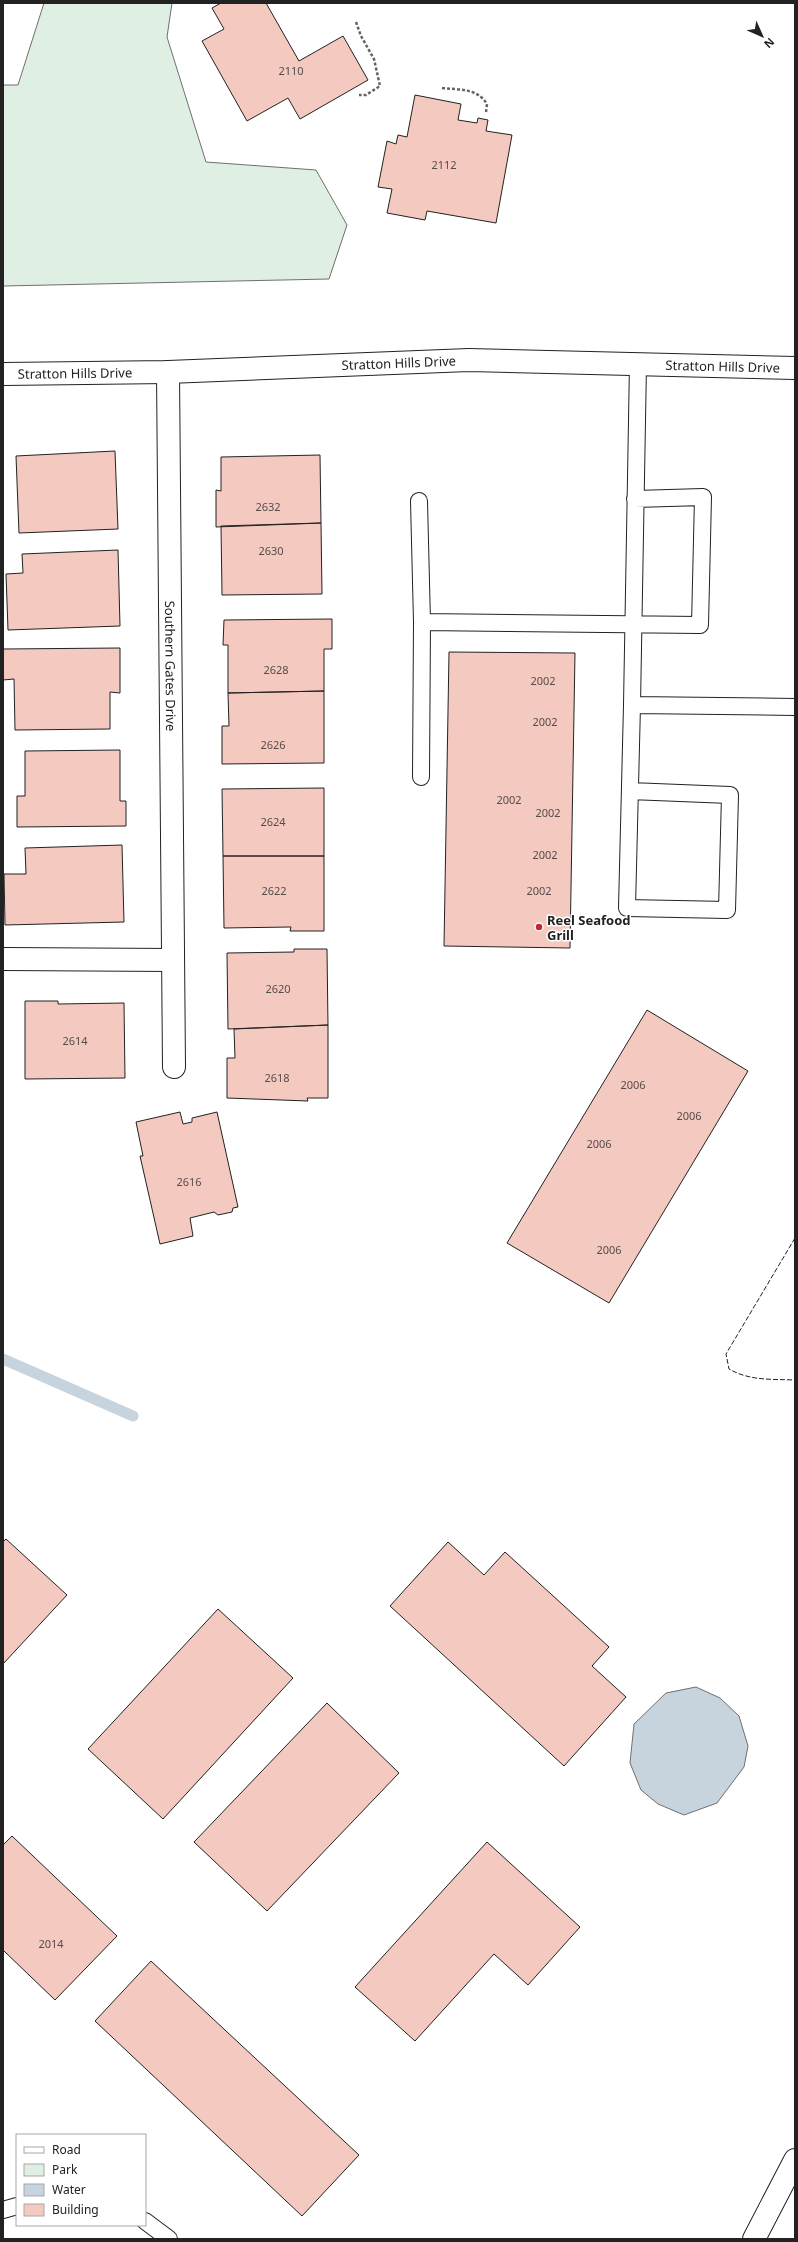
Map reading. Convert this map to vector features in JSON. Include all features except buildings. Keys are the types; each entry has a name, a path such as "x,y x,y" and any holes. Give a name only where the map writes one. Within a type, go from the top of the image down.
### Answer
{"street":[{"name":"Stratton Hills Drive","path":"3,374 168,372 469,360 795,368"},
{"name":"Southern Gates Drive","path":"168,372 174,1067"},
{"path":"3,959 173,960"},
{"path":"754,2239 795,2160"}],"lane":[{"path":"630,791 730,795 728,910 627,908 638,364"},
{"path":"422,622 633,625 700,624 703,497 635,500"},
{"path":"419,501 422,622 421,777"},
{"path":"632,705 795,707"},
{"path":"3,2210 16,2206"},
{"path":"146,2222 169,2239"}],"path":[{"path":"356,22 361,36 374,59 380,86 366,95 360,95"},
{"path":"442,88 469,90 476,93 487,104 486,112"}],"green space":[{"path":"44,3 172,3 167,37 206,162 316,170 347,225 329,279 3,286 3,85 18,85"}],"water":[{"path":"696,1687 720,1698 739,1716 748,1746 744,1767 717,1803 684,1815 658,1804 641,1790 630,1763 634,1724 666,1693"}],"waterway":[{"path":"3,1359 133,1416"}],"fence":[{"path":"795,1238 726,1354 729,1369 737,1373 761,1379 795,1380"}],"place":[{"name":"Reel Seafood Grill","path":"539,927"}]}
